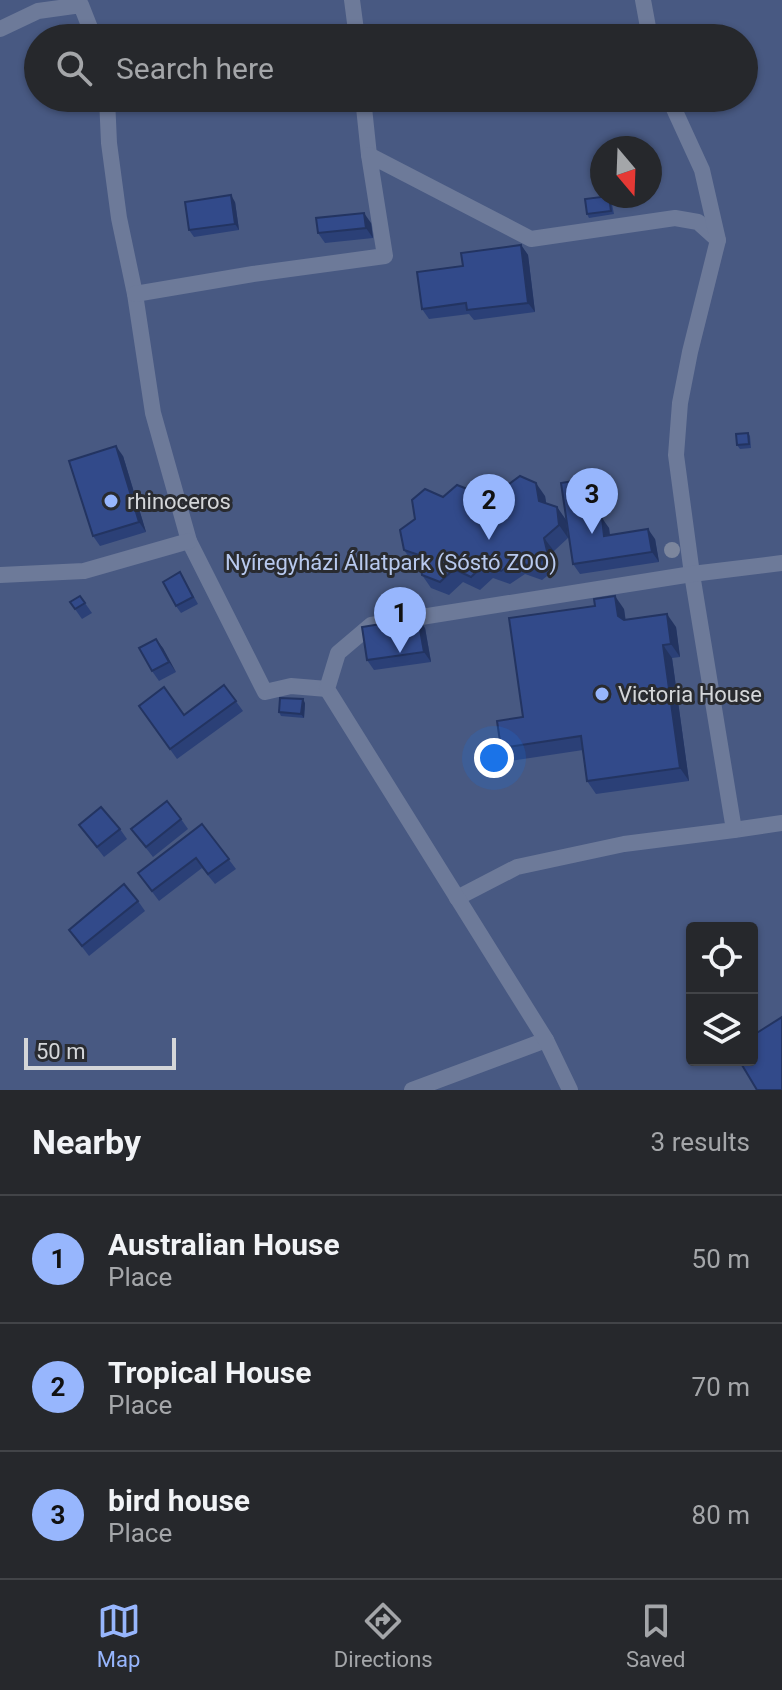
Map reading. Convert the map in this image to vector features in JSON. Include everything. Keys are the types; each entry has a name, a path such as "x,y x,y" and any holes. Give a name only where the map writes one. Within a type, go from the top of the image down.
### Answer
{"street":[{"path":"352,0 355,24"},
{"path":"643,0 647,24"},
{"path":"0,29 38,11 81,5 88,24"},
{"path":"108,112 119,218 135,294 153,413 189,541 265,692 291,686 327,689"},
{"path":"135,294 385,256 364,112"},
{"path":"675,112 702,170 718,240 680,403 676,455 734,830"},
{"path":"369,155 531,239 675,218 698,222 718,240"},
{"path":"0,575 84,571 189,541"},
{"path":"570,1090 546,1040 327,689 338,653 371,625 692,574 782,563"},
{"path":"457,898 517,867 624,844 782,823"},
{"path":"412,1090 546,1040"}],"green space":[{"name":"Nyíregyházi Állatpark (Sóstó ZOO)","path":"0,0 782,0 782,1090 0,1090"}],"building":[{"path":"231,195 235,224 189,230 185,202"},
{"path":"590,198 590,208 611,208 611,211 587,214 585,199"},
{"path":"364,213 366,228 318,233 316,218"},
{"path":"521,245 528,303 467,310 466,303 422,309 417,272 463,266 461,253"},
{"path":"748,433 749,444 737,445 736,434"},
{"name":"rhinoceros","path":"116,446 139,522 93,536 69,461"},
{"path":"520,476 536,483 539,501 557,507 559,525 544,538 548,555 533,567 516,561 501,571 484,565 471,577 454,569 440,582 422,575 419,555 404,550 400,530 415,519 412,500 425,489 443,497 457,485 475,492 489,481 505,487"},
{"path":"585,479 591,519 602,518 604,536 648,529 652,552 573,564 561,483"},
{"path":"180,572 193,597 176,606 163,582"},
{"path":"80,596 85,603 75,609 70,602"},
{"name":"Victoria House","path":"615,596 618,616 624,620 667,614 671,644 663,645 680,768 587,781 581,736 501,748 497,721 523,717 509,618 595,606 594,599"},
{"path":"418,618 424,652 367,660 362,627"},
{"path":"156,639 169,662 152,671 139,648"},
{"path":"224,685 236,701 170,749 139,706 164,687 184,715"},
{"path":"280,698 303,699 301,714 279,712"},
{"path":"167,801 181,819 146,847 131,829"},
{"path":"101,807 120,829 97,847 79,825"},
{"path":"202,824 229,859 208,874 196,858 152,891 138,873"},
{"path":"124,884 138,901 82,946 69,930"},
{"path":"782,1017 782,1090 757,1090 743,1066 758,1066 758,1032"}],"place":[{"name":"rhinoceros","path":"111,501"},
{"name":"bird house","path":"592,534"},
{"name":"Tropical House","path":"489,540"},
{"name":"Australian House","path":"400,653"},
{"name":"Victoria House","path":"602,694"}]}
